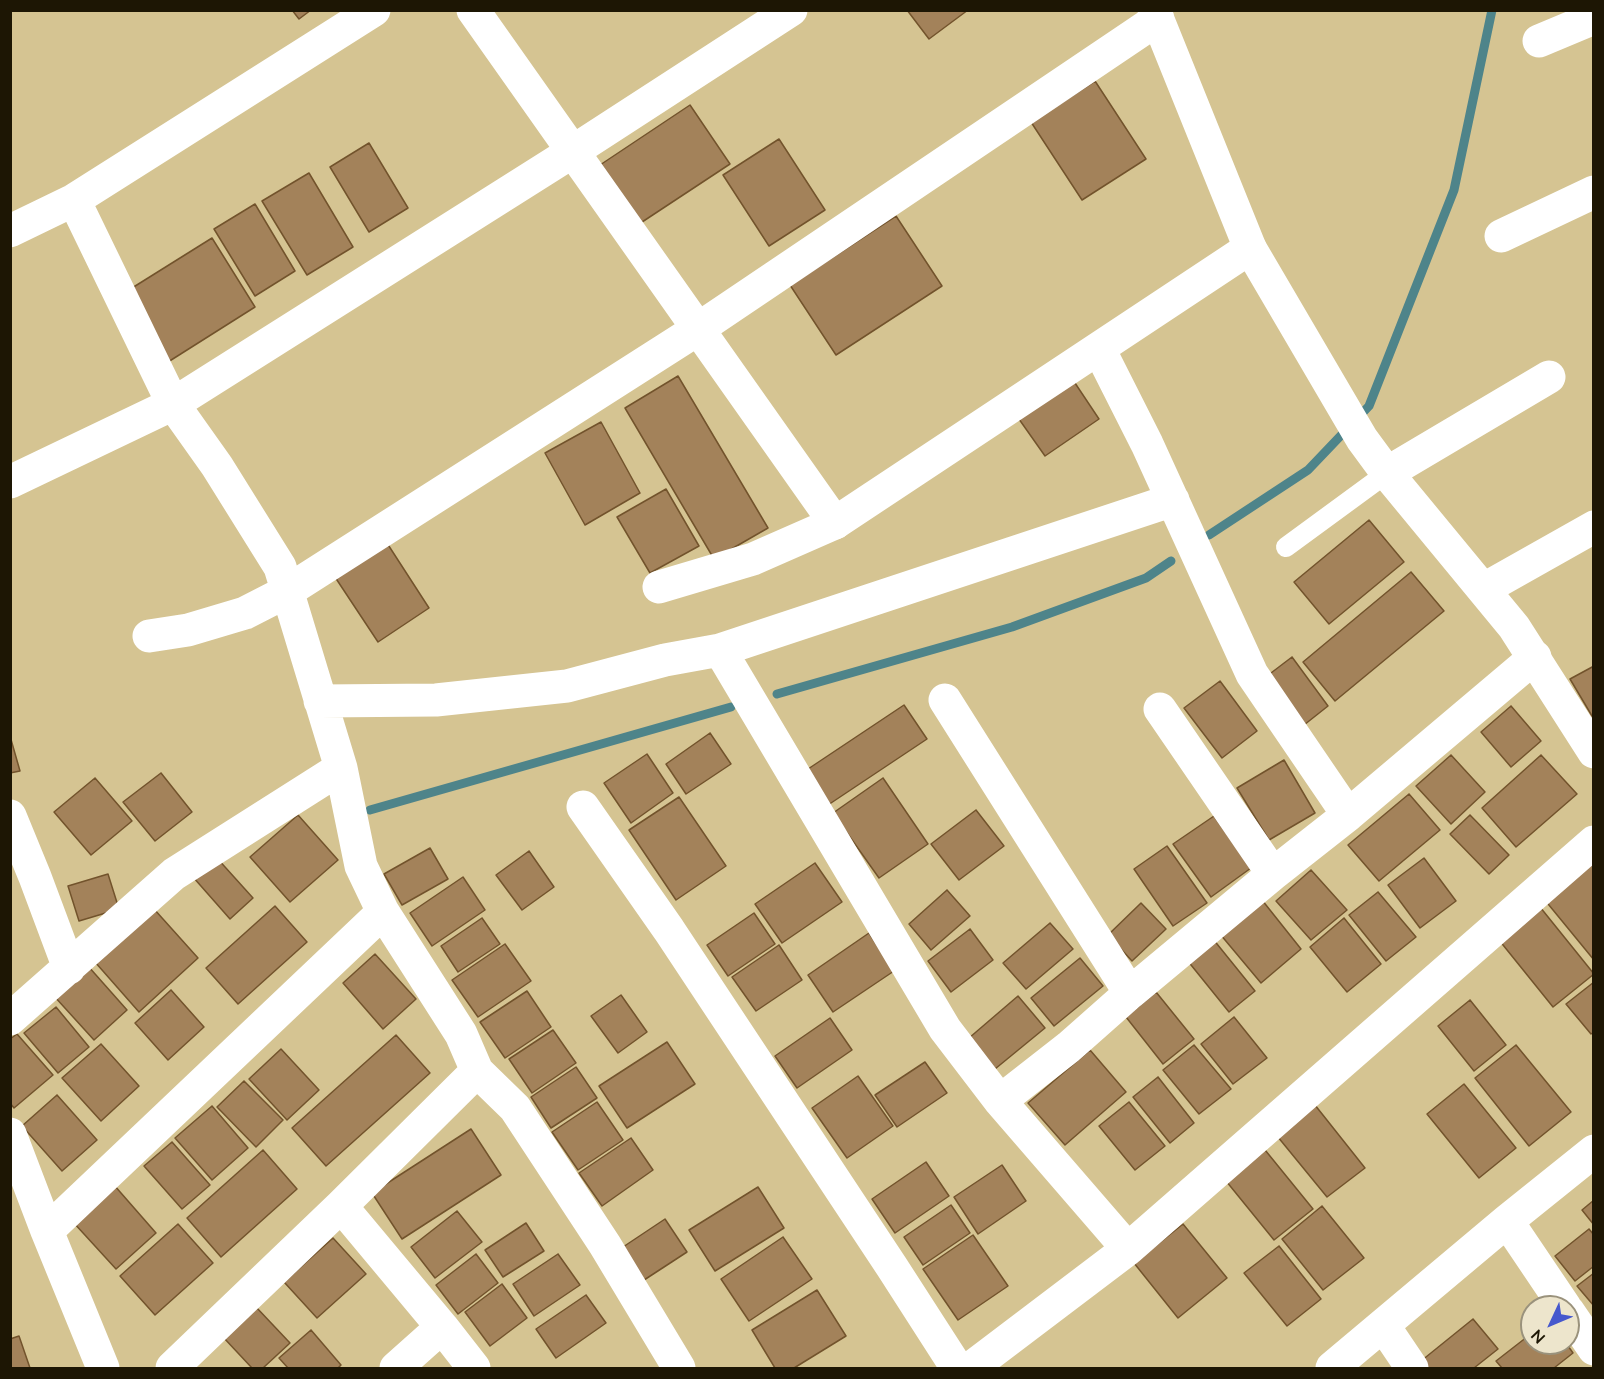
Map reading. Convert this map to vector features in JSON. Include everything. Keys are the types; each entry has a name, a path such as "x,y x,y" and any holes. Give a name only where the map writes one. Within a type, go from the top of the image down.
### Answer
{"street":[{"path":"10,231 74,200 374,10"},
{"path":"473,10 835,523"},
{"path":"10,482 173,404 572,152 791,10"},
{"path":"149,636 188,630 245,613 286,592 698,329 1156,15 1250,248 1343,407 1362,439 1387,473 1514,627 1593,752"},
{"path":"1539,41 1593,18"},
{"path":"1500,236 1593,192"},
{"path":"74,200 173,404 217,466 280,567 341,768 361,866 383,912 461,1034 477,1071 514,1108 605,1245 679,1368"},
{"path":"659,586 753,559 835,523 1250,248"},
{"path":"1099,349 1148,444 1252,674 1348,815"},
{"path":"1387,473 1549,376"},
{"path":"320,701 436,700 567,686 665,660 720,650 1173,500"},
{"path":"1484,589 1593,527"},
{"path":"720,650 945,1029 1000,1101 1128,1249"},
{"path":"1000,1101 1069,1047 1130,993 1348,815 1535,657"},
{"path":"945,700 1130,993"},
{"path":"1160,710 1273,874"},
{"path":"10,1019 174,874 341,768"},
{"path":"583,807 669,930 957,1368"},
{"path":"10,816 36,877 69,968"},
{"path":"971,1368 1128,1249 1593,842"},
{"path":"47,1231 383,912"},
{"path":"172,1368 341,1206 477,1071"},
{"path":"10,1134 103,1368"},
{"path":"1332,1368 1593,1150"},
{"path":"341,1206 474,1368"},
{"path":"1507,1221 1557,1295"},
{"path":"1383,1325 1412,1368"},
{"path":"396,1368 442,1327"},
{"path":"1580,1329 1593,1349"}],"lane":[{"path":"1286,547 1387,473"}],"building":[{"path":"292,10 311,10 299,19"},
{"path":"907,10 968,10 929,39"},
{"path":"1095,81 1146,159 1082,200 1031,122"},
{"path":"690,105 730,164 636,226 597,167"},
{"path":"779,139 825,210 769,246 723,175"},
{"path":"369,143 408,208 369,232 330,167"},
{"path":"309,173 353,247 307,275 262,201"},
{"path":"255,204 295,271 255,296 214,229"},
{"path":"896,216 942,286 836,355 790,285"},
{"path":"212,238 255,307 168,362 124,293"},
{"path":"1069,374 1099,419 1045,456 1014,412"},
{"path":"678,376 768,528 714,559 625,408"},
{"path":"601,422 640,493 585,525 545,453"},
{"path":"666,489 699,546 650,573 617,517"},
{"path":"1369,520 1404,562 1329,624 1294,582"},
{"path":"385,540 429,608 378,642 333,574"},
{"path":"1411,572 1444,611 1335,701 1303,662"},
{"path":"1292,657 1328,706 1304,725 1267,676"},
{"path":"1594,666 1594,715 1592,716 1570,679"},
{"path":"1220,681 1257,731 1222,758 1184,708"},
{"path":"904,705 927,739 825,807 802,773"},
{"path":"1511,706 1541,741 1511,767 1481,732"},
{"path":"710,733 731,764 686,794 666,764"},
{"path":"10,736 20,771 10,773"},
{"path":"647,754 673,793 631,823 604,783"},
{"path":"1451,755 1485,792 1451,824 1416,786"},
{"path":"1541,755 1577,794 1516,847 1482,808"},
{"path":"1284,760 1315,813 1269,840 1237,788"},
{"path":"161,773 192,812 155,841 123,802"},
{"path":"95,778 132,821 91,855 54,812"},
{"path":"883,778 928,844 879,878 833,813"},
{"path":"1409,794 1440,830 1379,881 1348,845"},
{"path":"679,797 726,866 676,900 629,830"},
{"path":"976,810 1004,846 959,880 931,844"},
{"path":"298,815 338,860 290,902 250,857"},
{"path":"1470,815 1509,855 1489,874 1450,834"},
{"path":"1214,816 1251,868 1211,897 1173,844"},
{"path":"1167,846 1207,903 1173,926 1134,869"},
{"path":"430,848 448,879 402,905 384,874"},
{"path":"529,851 554,887 522,910 496,875"},
{"path":"216,857 253,898 230,919 193,877"},
{"path":"1424,858 1456,901 1420,928 1388,885"},
{"path":"815,863 842,902 782,943 755,904"},
{"path":"1594,863 1594,960 1544,899"},
{"path":"1311,870 1347,910 1311,940 1276,901"},
{"path":"108,874 119,909 79,921 68,886"},
{"path":"463,877 485,910 432,946 410,913"},
{"path":"947,890 970,916 931,950 909,924"},
{"path":"1378,892 1416,937 1386,961 1349,915"},
{"path":"1262,900 1301,949 1261,983 1220,934"},
{"path":"1141,903 1166,929 1132,961 1108,935"},
{"path":"275,906 307,942 238,1004 206,968"},
{"path":"1540,907 1594,974 1553,1007 1499,940"},
{"path":"154,909 198,958 139,1012 95,962"},
{"path":"754,913 775,944 728,976 707,945"},
{"path":"482,918 500,944 458,972 441,946"},
{"path":"1344,918 1381,964 1347,992 1310,947"},
{"path":"1050,923 1073,949 1026,989 1003,963"},
{"path":"970,929 993,960 951,992 928,961"},
{"path":"869,933 894,971 833,1012 808,975"},
{"path":"1213,939 1255,991 1229,1012 1187,960"},
{"path":"505,944 531,981 478,1017 452,980"},
{"path":"779,945 802,980 756,1011 732,977"},
{"path":"375,954 416,999 383,1029 343,983"},
{"path":"1080,958 1103,986 1054,1026 1031,998"},
{"path":"88,966 127,1010 94,1040 54,996"},
{"path":"1594,982 1594,1032 1591,1034 1566,1004"},
{"path":"171,990 204,1027 168,1060 135,1023"},
{"path":"527,991 551,1027 505,1058 480,1022"},
{"path":"1156,992 1194,1039 1163,1064 1126,1017"},
{"path":"621,995 647,1032 618,1053 591,1016"},
{"path":"1018,996 1045,1028 995,1069 969,1038"},
{"path":"1470,1000 1506,1045 1474,1071 1438,1026"},
{"path":"56,1007 89,1047 58,1073 24,1033"},
{"path":"1234,1017 1267,1058 1233,1084 1201,1044"},
{"path":"830,1018 852,1050 797,1088 775,1056"},
{"path":"553,1030 576,1063 532,1093 509,1059"},
{"path":"17,1034 53,1075 14,1108 10,1103 10,1039"},
{"path":"396,1035 430,1073 326,1166 292,1128"},
{"path":"667,1042 695,1084 627,1128 599,1086"},
{"path":"101,1044 139,1086 101,1121 62,1078"},
{"path":"1194,1045 1231,1089 1199,1114 1163,1070"},
{"path":"1516,1045 1571,1112 1529,1146 1475,1078"},
{"path":"281,1049 319,1090 287,1120 249,1079"},
{"path":"1090,1050 1126,1092 1065,1145 1028,1103"},
{"path":"925,1062 947,1093 897,1127 875,1095"},
{"path":"576,1067 597,1098 551,1128 531,1097"},
{"path":"858,1076 893,1126 847,1158 812,1108"},
{"path":"1158,1077 1194,1123 1170,1143 1133,1097"},
{"path":"244,1081 283,1120 256,1147 217,1107"},
{"path":"1464,1084 1516,1148 1479,1178 1427,1114"},
{"path":"57,1095 97,1140 62,1171 22,1126"},
{"path":"1311,1100 1365,1168 1327,1197 1273,1131"},
{"path":"597,1102 623,1140 578,1170 552,1132"},
{"path":"1129,1102 1165,1146 1135,1170 1099,1126"},
{"path":"212,1106 248,1148 212,1180 175,1138"},
{"path":"471,1129 501,1175 402,1239 372,1193"},
{"path":"631,1138 653,1170 602,1206 579,1173"},
{"path":"172,1142 210,1185 182,1209 144,1166"},
{"path":"1261,1145 1313,1209 1274,1240 1222,1176"},
{"path":"263,1150 297,1189 221,1257 187,1218"},
{"path":"926,1162 949,1196 895,1233 872,1199"},
{"path":"1002,1165 1026,1201 978,1234 954,1197"},
{"path":"114,1185 156,1233 116,1269 73,1222"},
{"path":"758,1187 784,1228 715,1271 689,1230"},
{"path":"1594,1200 1594,1225 1582,1210"},
{"path":"951,1205 970,1233 923,1265 904,1237"},
{"path":"1322,1206 1364,1258 1323,1290 1282,1239"},
{"path":"457,1211 482,1242 435,1278 411,1247"},
{"path":"665,1219 687,1252 641,1282 620,1249"},
{"path":"526,1223 544,1251 503,1277 485,1250"},
{"path":"178,1224 213,1263 155,1315 120,1276"},
{"path":"1183,1224 1227,1278 1178,1318 1134,1263"},
{"path":"1589,1229 1594,1235 1594,1266 1575,1281 1555,1256"},
{"path":"973,1235 1008,1286 958,1320 923,1269"},
{"path":"783,1237 812,1279 749,1321 721,1279"},
{"path":"333,1238 366,1274 317,1318 284,1282"},
{"path":"1279,1246 1321,1299 1287,1326 1244,1273"},
{"path":"476,1254 498,1283 458,1314 436,1285"},
{"path":"558,1254 580,1285 534,1316 513,1284"},
{"path":"1594,1273 1594,1306 1577,1286"},
{"path":"502,1284 527,1318 490,1346 465,1312"},
{"path":"817,1290 846,1336 794,1368 775,1368 752,1330"},
{"path":"586,1295 606,1323 556,1358 536,1329"},
{"path":"256,1307 290,1343 263,1368 252,1368 223,1337"},
{"path":"1473,1319 1498,1349 1474,1368 1428,1368 1421,1361"},
{"path":"311,1330 341,1365 338,1368 288,1368 279,1358"},
{"path":"19,1336 30,1368 10,1368 10,1339"},
{"path":"1520,1342 1520,1355 1570,1355 1554,1368 1502,1368 1496,1361"}],"waterway":[{"path":"1209,535 1308,470 1369,406 1454,190 1492,10"},
{"path":"777,694 1012,627 1146,578 1171,561"},
{"path":"370,810 731,707"}]}
